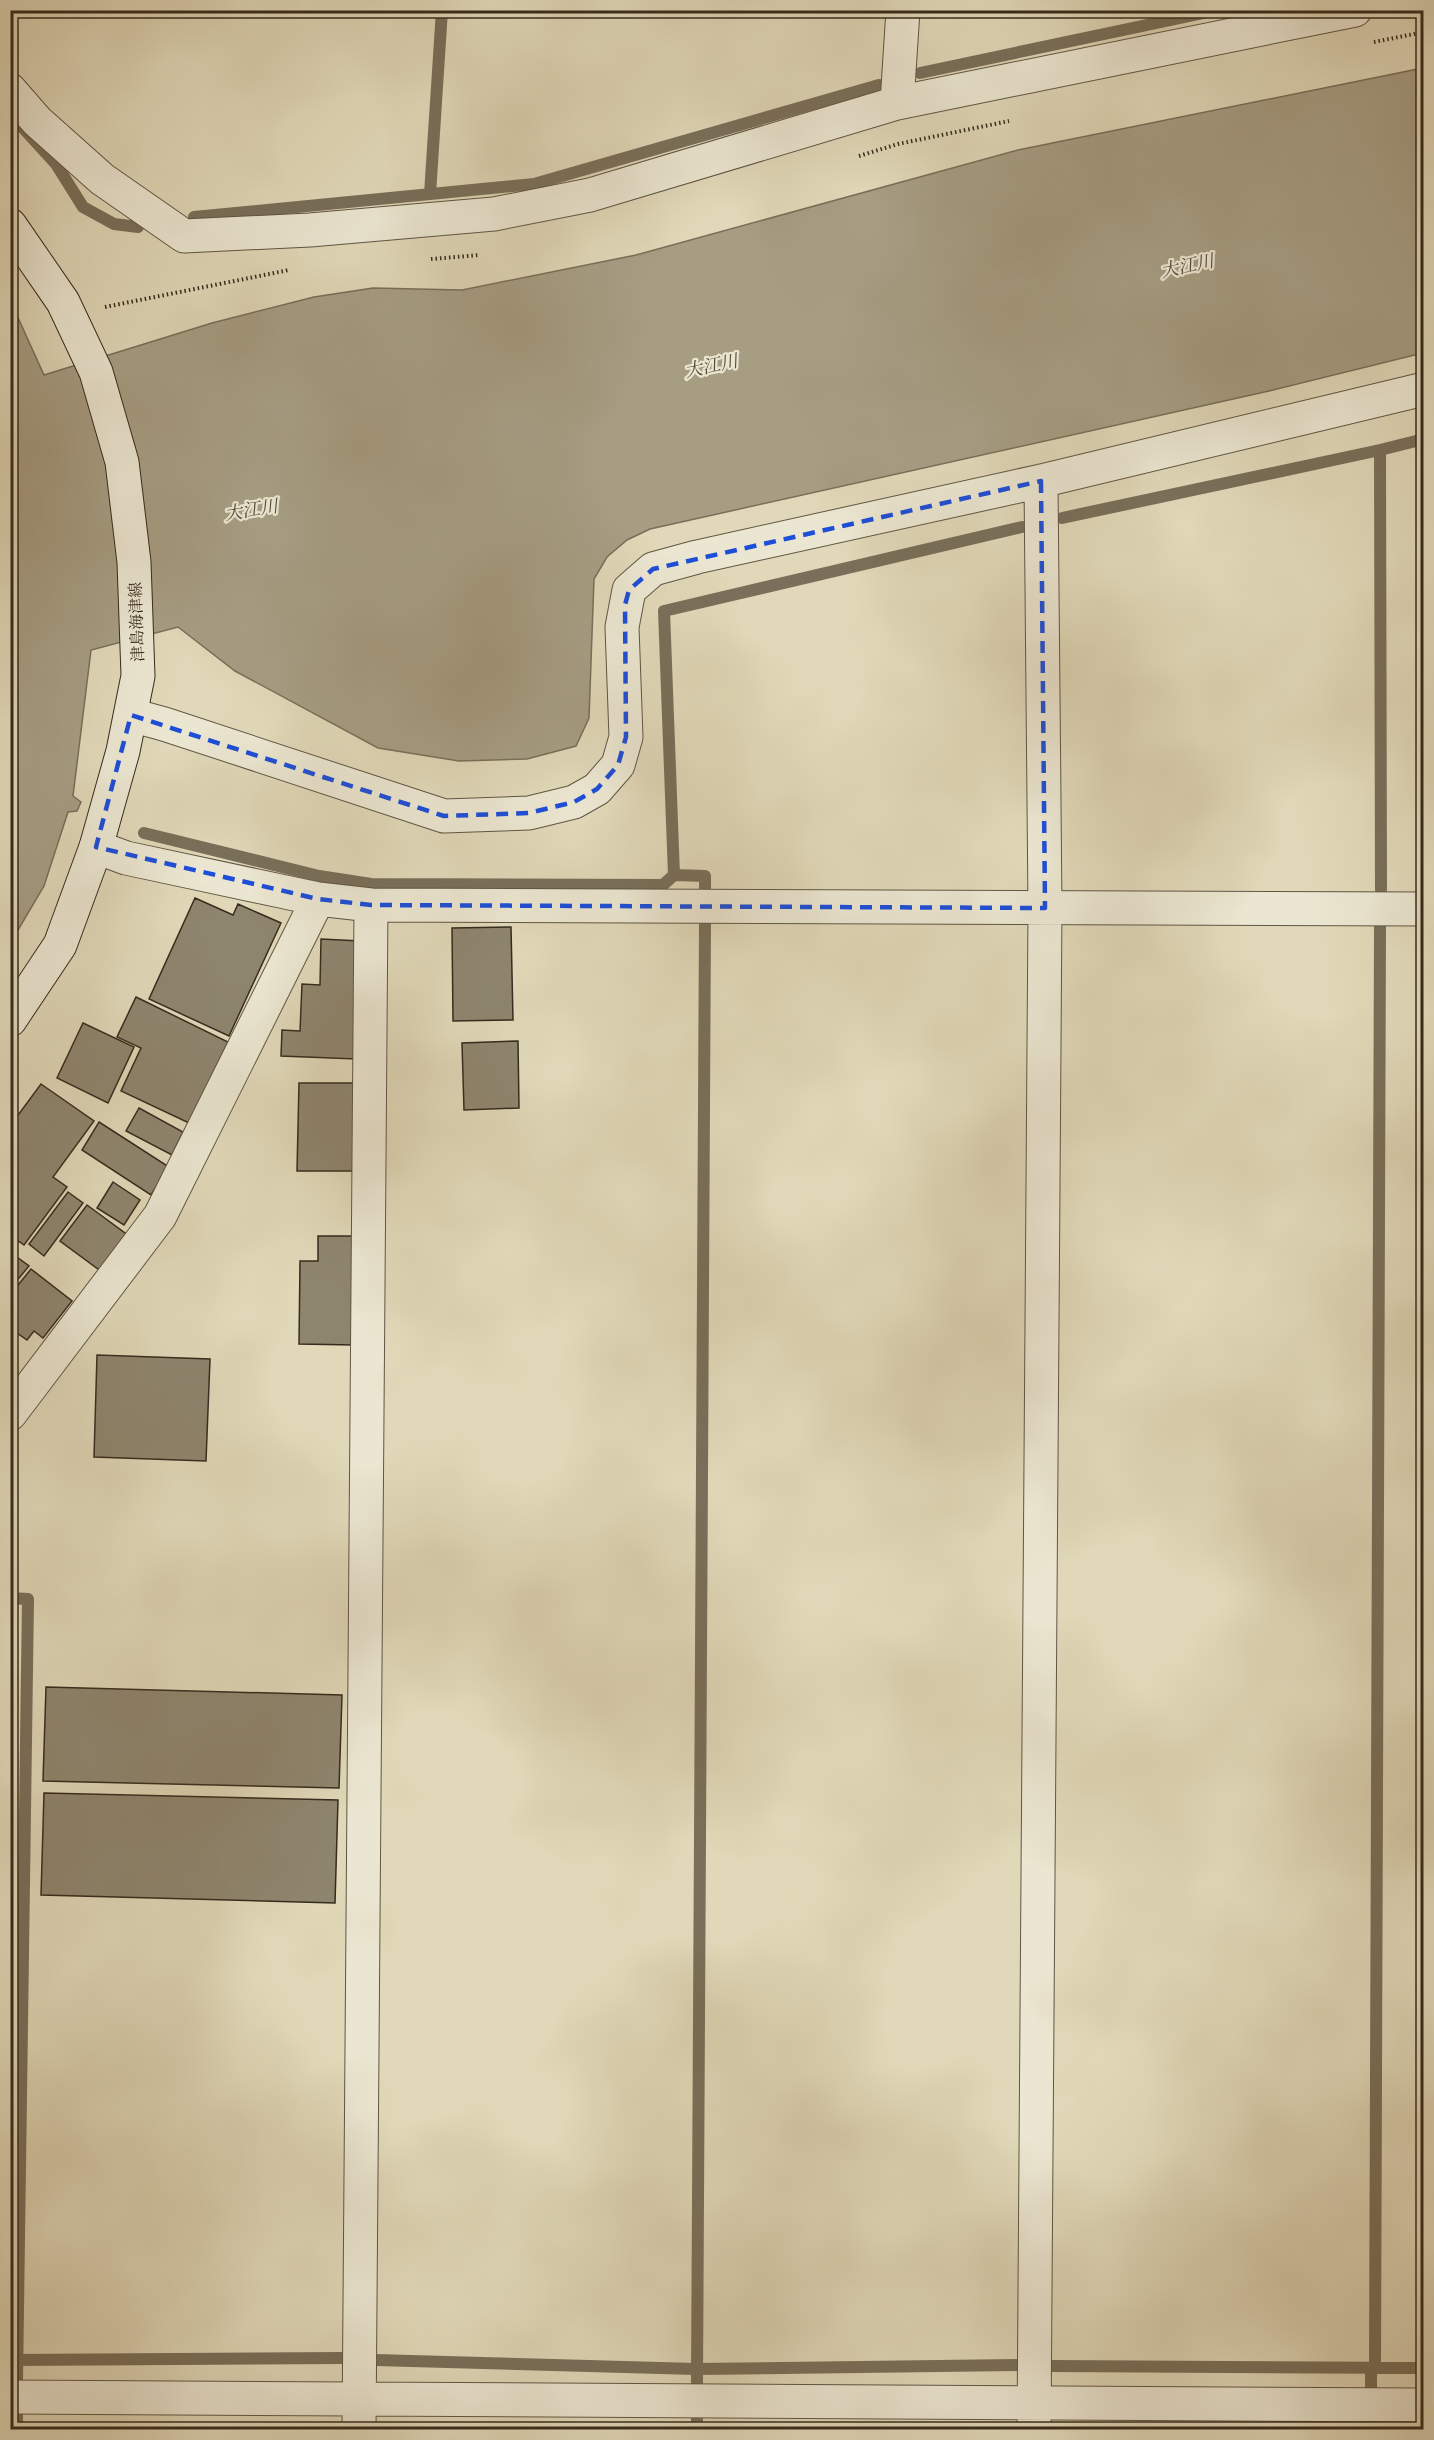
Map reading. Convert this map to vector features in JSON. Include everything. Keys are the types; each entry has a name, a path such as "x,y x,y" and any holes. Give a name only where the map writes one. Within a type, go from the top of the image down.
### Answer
{"street":[{"path":"897,103 903,10"},
{"path":"10,90 37,121 102,179 184,236 310,230 494,214 590,195 897,103 1355,10"},
{"name":"津島海津線","path":"10,225 63,302 96,372 122,462 134,562 138,676 131,715 96,847 60,945 10,1020"},
{"path":"131,715 444,816 529,813 574,802 597,789 618,765 626,737 622,627 625,605 630,591 654,568 1041,480 1424,389"},
{"path":"1034,2416 1045,908 1041,480"},
{"path":"96,847 126,858 318,899 371,905 1424,909"},
{"path":"10,1414 160,1216 318,899"},
{"path":"360,2414 371,905"},
{"path":"10,2397 360,2414 1034,2416 1424,2405"}],"highlighted area":[{"path":"1041,481 1045,908 371,905 318,899 96,847 131,715 444,816 529,813 574,802 597,789 618,765 626,737 625,605 629,590 653,569"}],"water":[{"name":"大江川","path":"1423,68 1423,353 1269,391 650,529 627,540 607,557 594,579 589,718 576,746 527,759 459,761 378,748 235,671 178,627 91,650 73,796 81,802 77,811 68,812 44,886 11,942 10,300 44,375 212,323 314,297 373,288 462,290 636,255 1018,150"}],"building":[{"path":"195,898 233,915 238,904 281,923 229,1036 149,999"},
{"path":"511,927 513,1020 453,1021 452,928"},
{"path":"321,939 360,941 356,1059 281,1056 282,1030 300,1031 302,984 320,985"},
{"path":"136,997 228,1042 189,1123 121,1091 141,1048 117,1037"},
{"path":"83,1023 134,1047 108,1103 57,1078"},
{"path":"518,1041 519,1108 464,1110 462,1043"},
{"path":"299,1083 358,1083 357,1171 297,1171"},
{"path":"41,1084 94,1121 53,1177 67,1187 24,1245 10,1235 10,1168 15,1162 10,1158 10,1126"},
{"path":"139,1108 183,1132 172,1155 126,1131"},
{"path":"99,1122 169,1167 151,1195 82,1150"},
{"path":"113,1182 140,1200 124,1225 97,1208"},
{"path":"68,1192 83,1203 44,1256 29,1244"},
{"path":"87,1205 129,1236 102,1272 60,1241"},
{"path":"318,1236 356,1236 355,1345 299,1344 300,1261 318,1261"},
{"path":"10,1252 29,1266 10,1289"},
{"path":"31,1269 72,1301 43,1338 34,1331 27,1340 10,1328 10,1295"},
{"path":"97,1355 210,1359 206,1461 94,1457"},
{"path":"46,1687 342,1695 339,1788 43,1781"},
{"path":"44,1793 338,1800 335,1903 41,1895"}],"waterway":[{"path":"430,194 442,10"},
{"path":"920,73 1218,10"},
{"path":"194,217 534,184 879,85"},
{"path":"24,129 56,164 83,207 114,224 138,227"},
{"path":"1381,890 1380,450 1424,439"},
{"path":"1062,518 1380,450"},
{"path":"705,889 705,876 674,875 664,611 1022,527"},
{"path":"144,833 319,876 371,884 663,885 674,875"},
{"path":"697,2383 705,922"},
{"path":"1375,2369 1380,926"},
{"path":"10,1598 28,1599 17,2380"},
{"path":"12,2360 343,2358"},
{"path":"375,2360 696,2369 1016,2365"},
{"path":"1051,2366 1424,2368"},
{"path":"1371,2369 1371,2390"},
{"path":"17,2415 17,2430"},
{"path":"697,2417 697,2430"}]}
